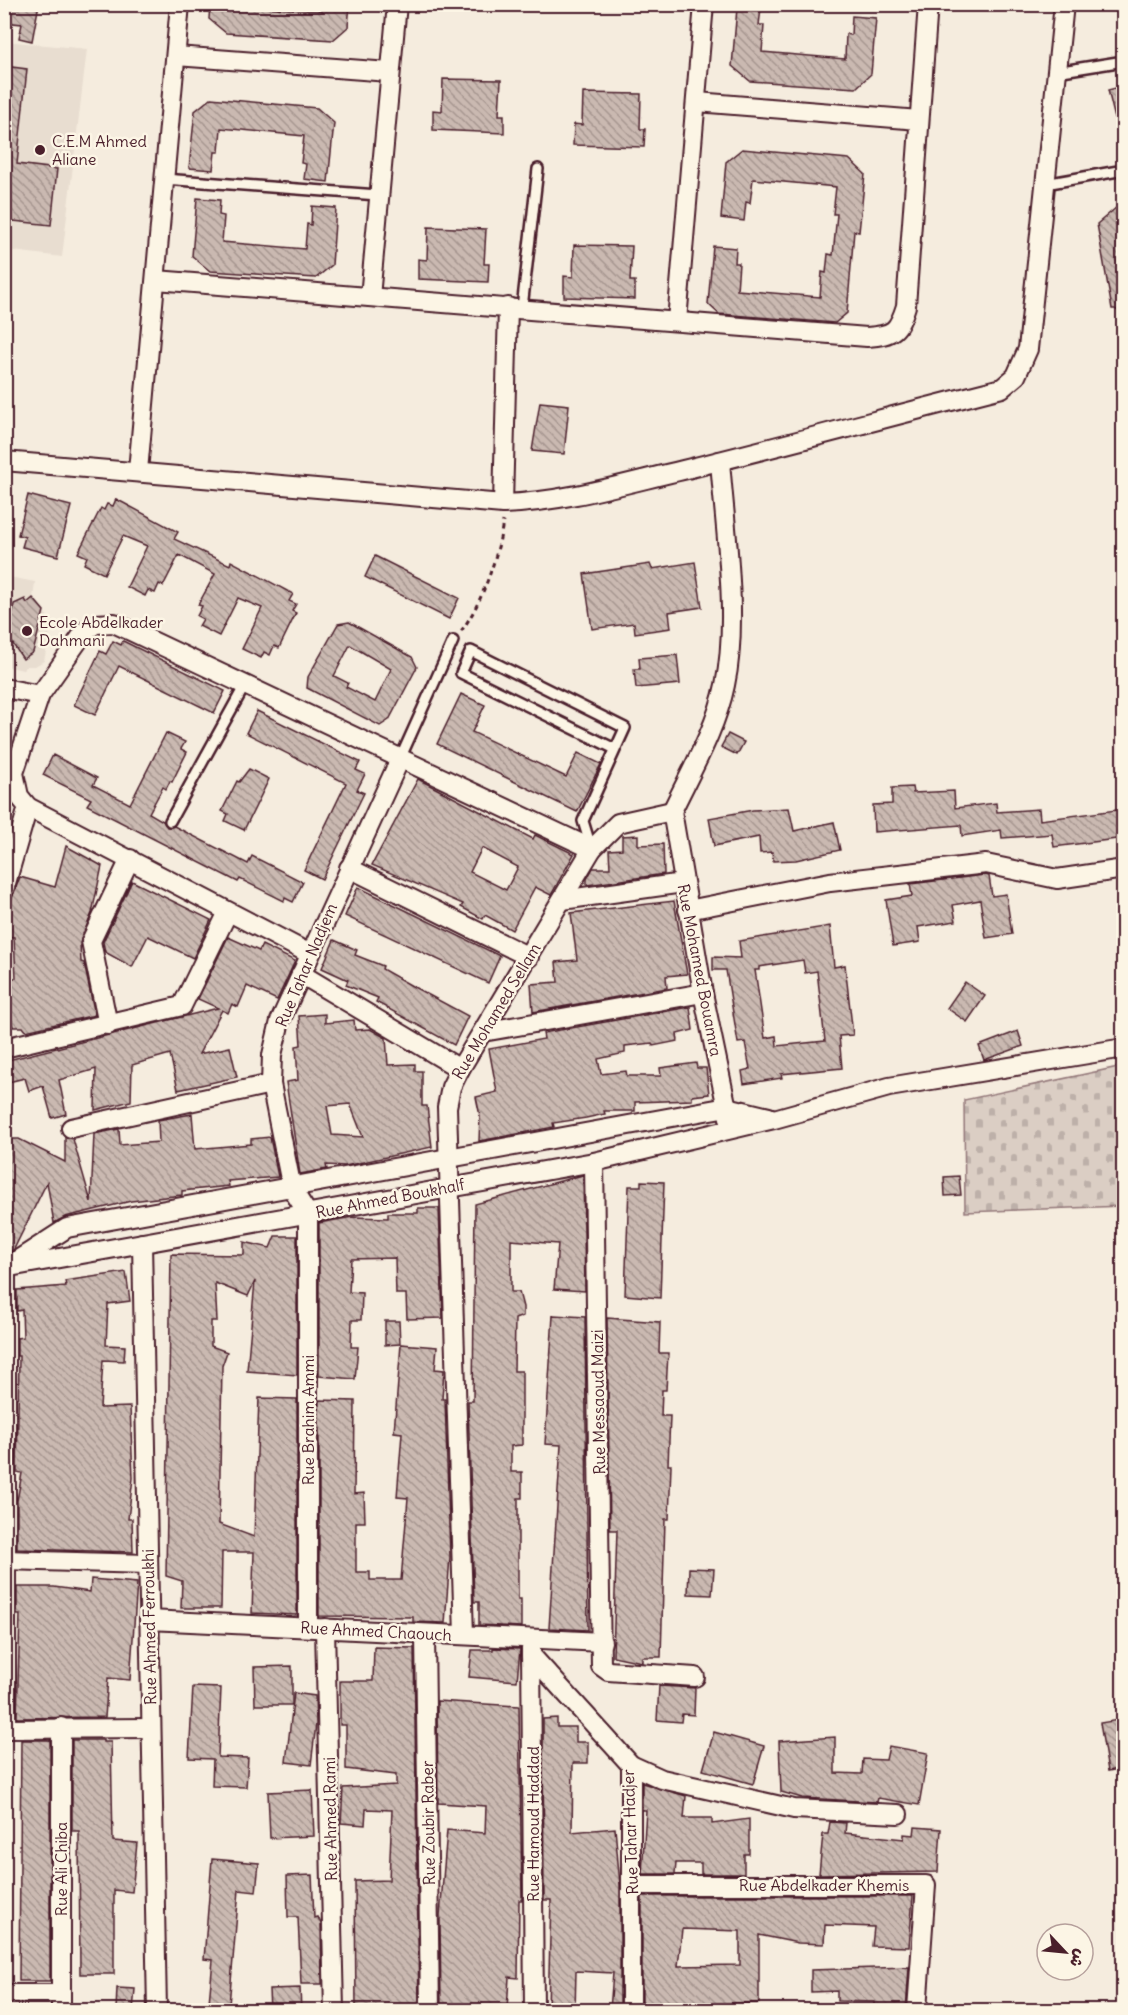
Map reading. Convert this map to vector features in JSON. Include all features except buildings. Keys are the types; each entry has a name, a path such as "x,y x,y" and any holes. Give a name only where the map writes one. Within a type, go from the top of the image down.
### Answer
{"street":[{"path":"138,471 180,4"},
{"path":"370,297 397,4"},
{"path":"677,321 704,4"},
{"path":"156,280 867,337 887,335 900,325 906,306 928,4"},
{"path":"4,460 503,504 558,499 1002,388 1016,376 1028,349 1064,4"},
{"path":"176,56 389,72"},
{"path":"697,102 919,120"},
{"path":"503,504 515,308"},
{"path":"672,811 718,713 729,658 731,622 720,460"},
{"path":"310,954 28,807 19,796 14,773 40,694 85,632 104,622 114,623 592,849"},
{"path":"4,688 40,694"},
{"name":"Rue Tahar Nadjem","path":"308,1214 292,1189 271,1084 272,1054 280,1021 400,759"},
{"path":"4,890 28,807"},
{"name":"Rue Mohamed Sellam","path":"464,1635 447,1107 451,1087 592,849 618,824 672,811"},
{"name":"Rue Mohamed Bouamra","path":"672,811 703,993 732,1128"},
{"path":"108,1025 91,941 130,859"},
{"path":"688,910 830,882 986,864 1057,879 1124,869"},
{"path":"349,868 529,957"},
{"path":"562,900 683,883"},
{"path":"4,1048 182,1006 228,912"},
{"path":"301,974 460,1069"},
{"path":"483,1032 703,993"},
{"name":"Rue Ahmed Boukhalf","path":"5,1268 594,1162 774,1119 889,1087 1124,1048"},
{"path":"71,1128 271,1084"},
{"path":"151,1728 5,1729 5,1268 67,1228 292,1189 727,1107 774,1119"},
{"name":"Rue Messaoud Maizi","path":"594,1162 603,1670 695,1677"},
{"name":"Rue Brahim Ammi","path":"308,1214 316,1628"},
{"name":"Rue Ahmed Ferroukhi","path":"142,1243 157,2010"},
{"path":"6,1560 148,1564"},
{"name":"Rue Ahmed Chaouch","path":"149,1620 425,1635 464,1635 531,1647 602,1642"},
{"name":"Rue Ahmed Rami","path":"316,1628 334,2010"},
{"name":"Rue Zoubir Raber","path":"425,1635 430,2010"},
{"name":"Rue Tahar Hadjer","path":"531,1647 631,1765 631,2010"},
{"name":"Rue Hamoud Haddad","path":"531,1647 534,2010"},
{"name":"Rue Ali Chiba","path":"61,1727 61,2002"},
{"path":"631,1765 662,1779 794,1809 898,1814"},
{"name":"Rue Abdelkader Khemis","path":"632,1885 926,1885 917,2010"},
{"path":"4,1994 61,2002"}],"lane":[{"path":"1056,72 1124,61"},
{"path":"515,308 538,169"},
{"path":"1045,184 1124,170"},
{"path":"164,179 378,195"},
{"path":"400,759 453,641"},
{"path":"592,849 583,821 625,728 471,651 461,673 615,749"},
{"path":"170,821 245,685"}],"path":[{"path":"453,641 473,610 494,559 501,538 503,504"}],"shaded area":[{"name":"C.E.M Ahmed Aliane","path":"5,41 87,49 62,257 5,250"},
{"name":"Ecole Abdelkader Dahmani","path":"4,576 35,582 33,598 52,622 44,661 35,666 27,666 23,670 5,666"}],"green space":[{"path":"1123,1066 1123,1206 965,1212 964,1100"}],"place":[{"name":"C.E.M Ahmed Aliane","path":"40,150"},
{"name":"Ecole Abdelkader Dahmani","path":"27,631"}]}
